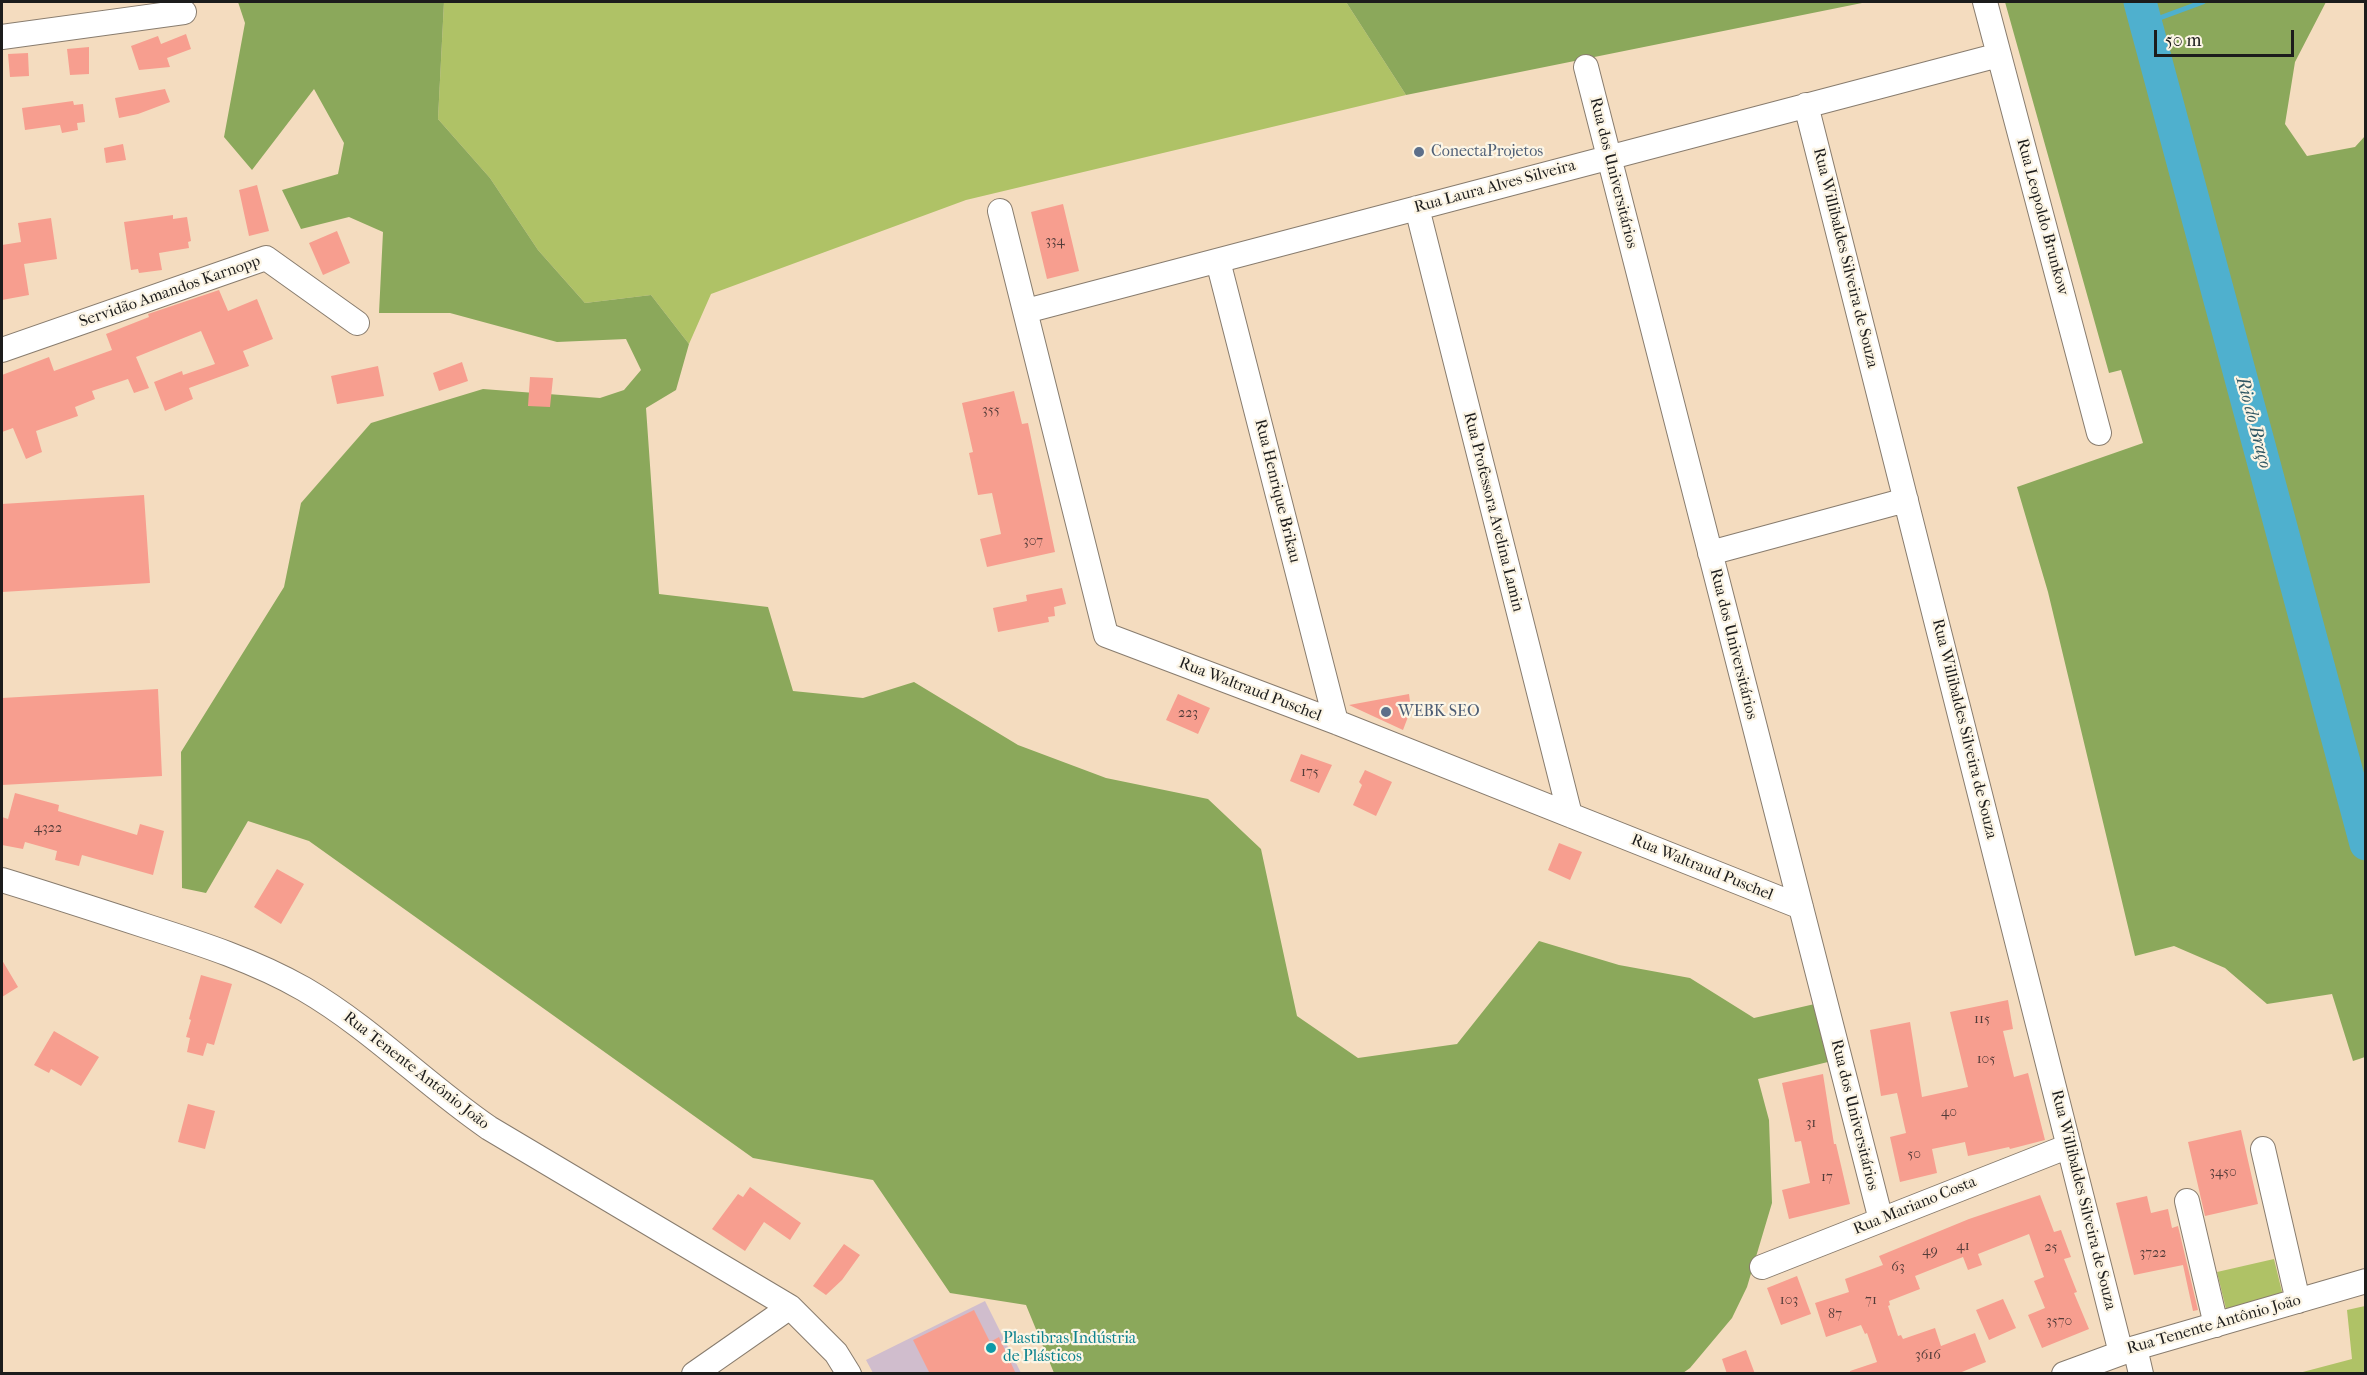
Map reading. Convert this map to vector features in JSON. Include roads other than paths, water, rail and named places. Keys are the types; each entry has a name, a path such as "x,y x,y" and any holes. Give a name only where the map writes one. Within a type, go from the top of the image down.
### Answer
{"street":[{"name":"Rua Leopoldo Brunkow","path":"1985,2 2099,433"},
{"path":"2,37 184,12"},
{"name":"Rua Laura Alves Silveira","path":"1026,311 1999,54"},
{"name":"Rua dos Universitários","path":"1586,67 1881,1220"},
{"name":"Rua Willibaldes Silveira de Souza","path":"1806,105 2068,1146 2128,1350 2142,1374"},
{"name":"Rua Professora Avelina Lamin","path":"1417,208 1570,815"},
{"name":"Rua Waltraud Puschel","path":"1000,211 1106,635 1336,722 1801,907"},
{"name":"Servidão Amandos Karnopp","path":"2,350 266,258 357,323"},
{"name":"Rua Henrique Brikau","path":"1218,261 1336,722"},
{"path":"1710,553 1906,500"},
{"name":"Rua Tenente Antônio João","path":"2,880 225,951 265,968 304,989 333,1007 456,1105 489,1128 790,1307 836,1353 849,1374"},
{"name":"Rua Mariano Costa","path":"1762,1267 2068,1146"},
{"path":"2263,1149 2298,1300"},
{"path":"2187,1201 2216,1324"},
{"name":"Rua Tenente Antônio João","path":"2064,1374 2128,1350 2366,1281"},
{"path":"693,1374 790,1307"}],"waterway":[{"name":"Rio do Braço","path":"2140,2 2366,844"},
{"path":"2146,23 2203,2"}],"place":[{"name":"ConectaProjetos","path":"1419,152"},
{"name":"WEBK SEO","path":"1386,712"},
{"name":"Plastibras Indústria de Plásticos","path":"991,1348"}]}
